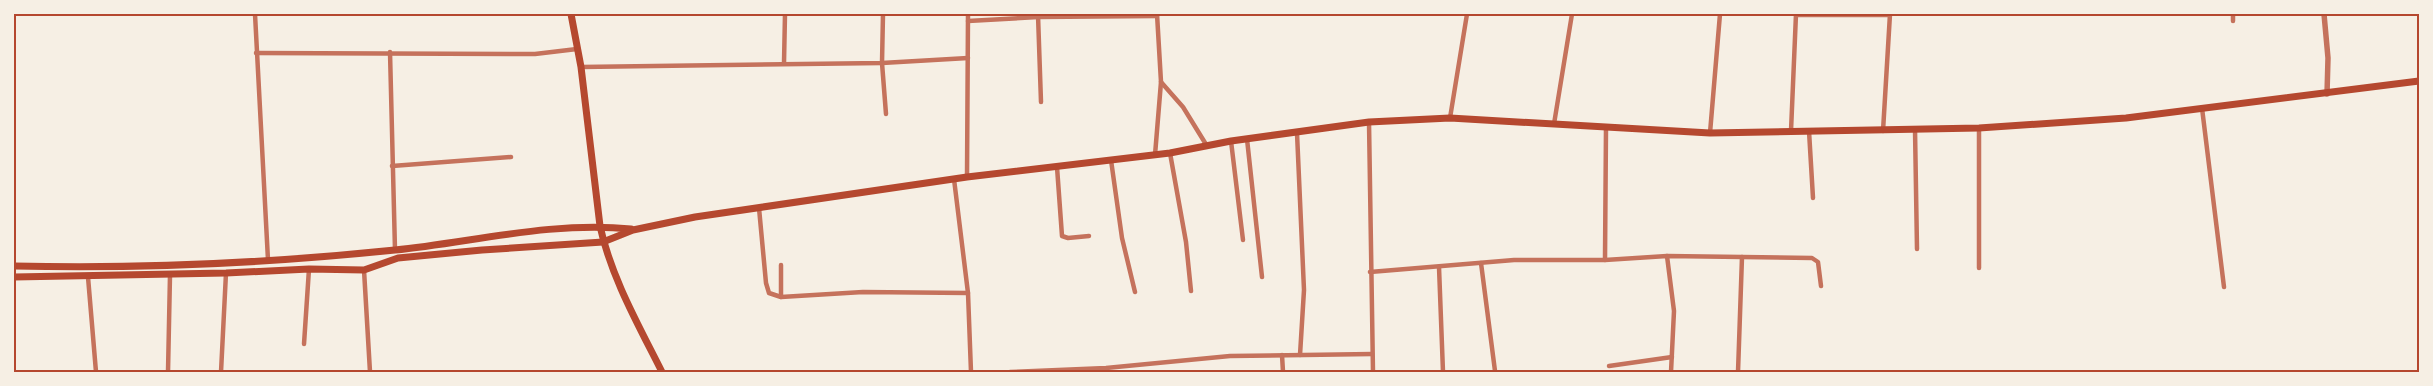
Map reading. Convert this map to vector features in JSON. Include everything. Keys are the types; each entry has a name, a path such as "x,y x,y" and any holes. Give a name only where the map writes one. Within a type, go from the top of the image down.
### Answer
{"main road":[{"path":"571,14 581,67 603,242 625,296 662,372"},
{"path":"14,276 88,277 309,269 364,270 398,258 603,242 633,230 668,222 967,177 1170,153 1231,141 1369,122 1450,118 1710,133 1979,128 2126,118 2419,81"},
{"path":"14,266 88,268 268,260 395,250 564,228 600,226 633,230"}],"street":[{"path":"254,14 268,260"},
{"path":"784,63 785,14"},
{"path":"883,14 882,64 886,114"},
{"path":"967,177 968,14"},
{"path":"1450,118 1466,14"},
{"path":"1554,124 1572,14"},
{"path":"1710,133 1720,14"},
{"path":"1791,131 1796,14 1890,14 1883,131"},
{"path":"2233,14 2233,21"},
{"path":"2324,14 2328,58 2327,94"},
{"path":"968,21 1038,15 1157,15 1161,82 1154,155"},
{"path":"1038,15 1041,102"},
{"path":"256,53 535,54 577,49"},
{"path":"390,52 395,250"},
{"path":"581,67 784,63 882,64 968,58"},
{"path":"1161,82 1182,107 1207,146"},
{"path":"2202,108 2224,287"},
{"path":"1369,122 1373,372"},
{"path":"1605,260 1606,126"},
{"path":"1979,128 1979,268"},
{"path":"1915,129 1917,249"},
{"path":"1809,131 1813,198"},
{"path":"1297,133 1304,290 1300,355"},
{"path":"1247,139 1262,277"},
{"path":"1231,141 1243,240"},
{"path":"1170,153 1186,242 1191,292"},
{"path":"392,166 511,158"},
{"path":"1111,160 1122,238 1135,292"},
{"path":"1056,167 1062,236 1068,238 1089,236"},
{"path":"954,179 968,293 970,372"},
{"path":"759,208 766,283 769,293 782,297 863,292 968,293"},
{"path":"1370,272 1514,260 1605,260 1667,256 1812,258 1818,262 1821,286"},
{"path":"1667,256 1674,311 1671,372"},
{"path":"1738,372 1742,257"},
{"path":"1482,263 1495,371"},
{"path":"781,265 782,297"},
{"path":"1439,267 1443,372"},
{"path":"304,344 309,269"},
{"path":"364,270 370,372"},
{"path":"221,372 226,273"},
{"path":"168,372 170,275"},
{"path":"88,277 96,372"},
{"path":"1010,372 1107,370 1230,356 1372,354"},
{"path":"1282,355 1283,372"},
{"path":"1609,366 1672,357"}]}
